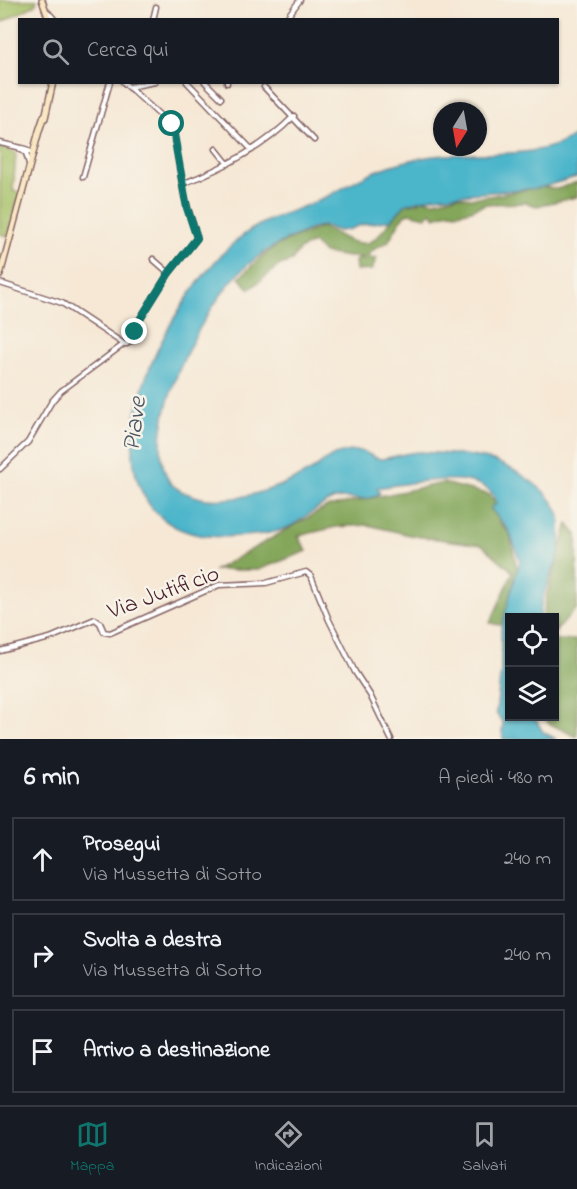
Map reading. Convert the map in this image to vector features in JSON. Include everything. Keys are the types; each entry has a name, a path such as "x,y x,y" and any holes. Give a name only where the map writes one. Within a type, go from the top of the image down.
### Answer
{"main road":[{"path":"42,0 49,18"},
{"path":"0,275 31,153 52,84"},
{"path":"18,209 31,153 44,116"}],"street":[{"path":"286,18 300,0"},
{"path":"153,18 156,7"},
{"path":"48,12 53,18"},
{"path":"83,177 109,84"},
{"path":"189,84 252,150"},
{"path":"206,84 221,98"},
{"path":"0,469 28,442 52,401 61,391 133,339 139,321 169,273 197,238 187,208 172,124 131,86"},
{"path":"264,87 294,116 314,140"},
{"path":"182,184 228,164 252,150 294,116"},
{"path":"0,143 31,153"},
{"path":"216,149 228,164"},
{"path":"153,259 169,273"},
{"path":"0,283 62,303 125,344"},
{"name":"Via Jutificio","path":"0,651 50,638 94,619 100,623 104,632 110,633 223,584 266,583 306,572 311,576 329,621 355,672 370,695 391,739"}],"green space":[{"path":"0,0 37,1 35,5 0,23"},
{"path":"0,146 16,153 13,191 20,192 8,236 0,234"},
{"path":"577,182 577,197 537,206 527,203 486,204 471,210 458,213 449,212 435,217 431,212 426,217 409,213 404,215 388,242 368,255 371,259 377,258 372,270 356,271 355,261 363,260 363,257 324,253 313,243 299,250 292,261 280,265 250,289 239,278 261,257 278,245 321,227 348,240 368,243 377,237 406,204 457,196 471,198 490,196 538,186 557,189"},
{"path":"443,483 488,494 497,503 496,511 500,523 510,534 518,573 503,622 499,625 490,623 513,572 482,545 414,536 368,525 336,527 298,536 307,551 258,570 215,570 327,507"},
{"path":"568,524 577,535 577,608 559,628 559,613 544,613 547,594"},
{"path":"559,640 577,640 577,737 547,721 559,721"}],"water":[{"path":"577,134 577,177 539,188 434,197 406,204 391,220 338,231 325,226 316,227 257,257 224,291 193,341 168,400 162,429 161,456 168,479 183,492 207,499 238,498 270,489 311,471 327,459 344,452 361,451 381,459 416,452 452,454 479,457 505,466 541,489 552,501 560,516 560,548 542,599 540,613 505,613 520,561 509,531 491,509 493,505 497,505 491,492 480,484 445,480 377,488 380,493 374,497 334,499 281,530 238,536 217,537 184,531 170,524 152,508 137,477 133,442 138,403 151,364 170,325 193,290 217,260 241,237 261,224 328,196 367,175 414,159 527,152 562,143"},
{"path":"505,614 505,721 536,721 543,732 556,739 503,739 503,723 496,713 501,670 501,628"}],"route":[{"path":"135,332 153,296 182,254 197,238 187,208 172,124"}],"water label":[{"name":"Piave","path":"133,424"}]}
